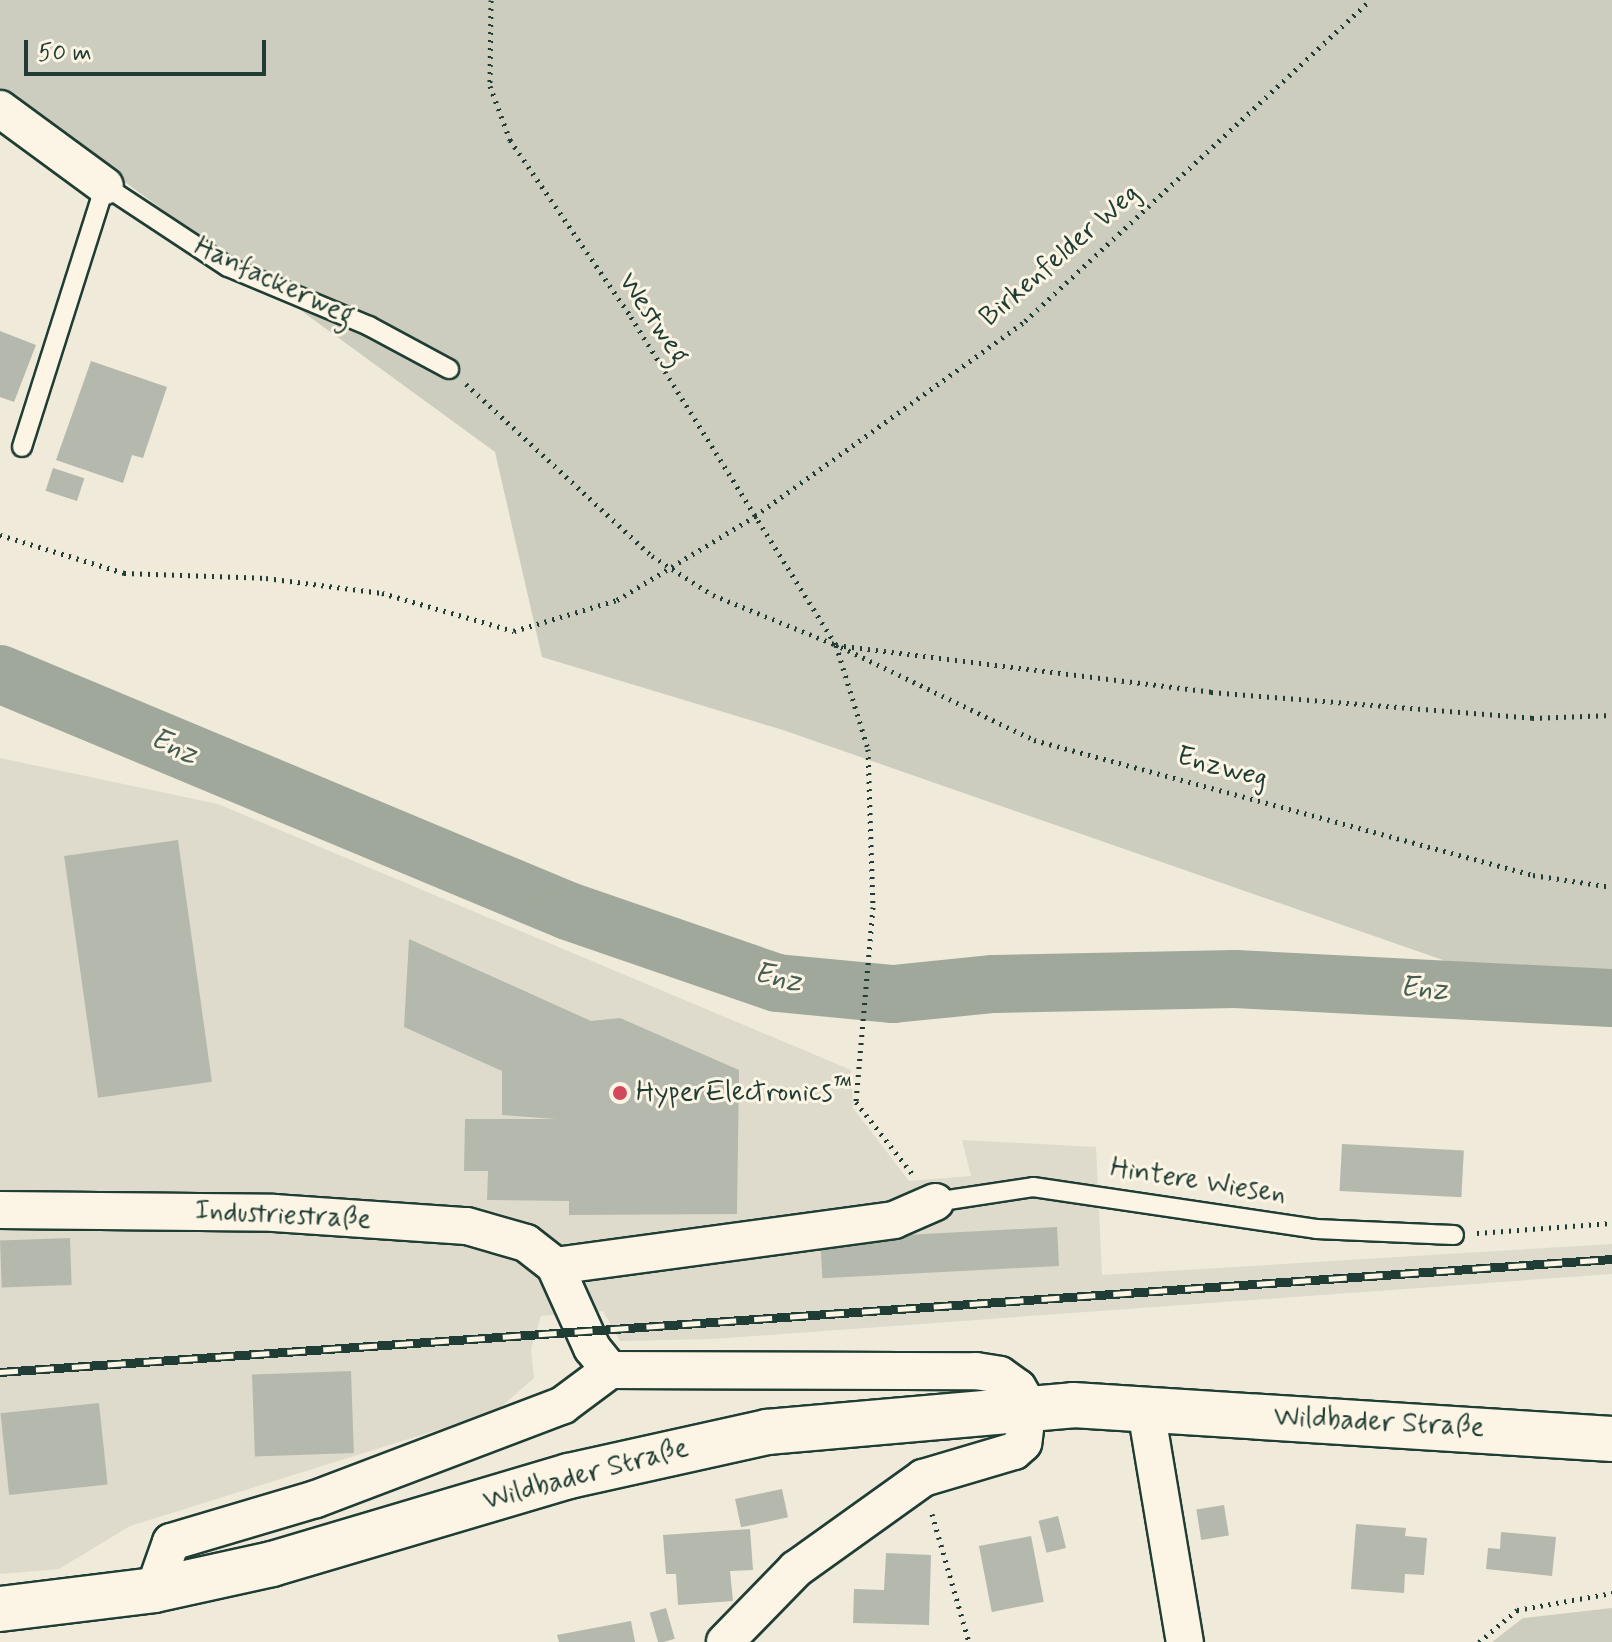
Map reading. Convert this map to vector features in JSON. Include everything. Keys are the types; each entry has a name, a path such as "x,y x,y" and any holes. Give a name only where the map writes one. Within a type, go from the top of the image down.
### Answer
{"main road":[{"name":"Wildbader Straße","path":"0,1609 154,1590 272,1564 665,1451 767,1432 1025,1424 1146,1410 1612,1439"}],"street":[{"name":"Hanfackerweg","path":"0,109 105,186"},
{"path":"555,1266 894,1220 935,1202"},
{"name":"Industriestraße","path":"0,1210 274,1213 467,1226 526,1243 555,1266 592,1348 610,1370"},
{"path":"154,1590 171,1542 316,1499 563,1405 610,1370 976,1371 1000,1375 1018,1388 1025,1424 1014,1451 923,1478 796,1569 725,1642"},
{"path":"1146,1410 1185,1642"}],"lane":[{"name":"Hanfackerweg","path":"105,186 228,267 369,326 449,369"},
{"path":"22,447 105,186"},
{"name":"Hintere Wiesen","path":"935,1202 1033,1187 1316,1229 1454,1235"}],"path":[{"name":"Westweg","path":"491,0 490,86 510,140 554,212 631,317 836,645 868,749 871,939 856,1102 935,1202"},
{"name":"Birkenfelder Weg","path":"0,535 124,573 266,578 382,593 514,631 617,600 755,516 1025,321 1370,0"},
{"path":"449,369 623,532 713,595 836,645 1211,692 1532,718 1612,715"},
{"name":"Enzweg","path":"836,645 1034,740 1533,875 1612,887"},
{"path":"1454,1235 1612,1223"},
{"path":"923,1478 969,1642"},
{"path":"1479,1642 1517,1610 1612,1593"}],"shaded area":[{"path":"0,0 1612,0 1612,1019 783,730 542,657 495,452 0,91"},
{"path":"0,758 218,804 851,1070 853,1108 909,1181 971,1176 962,1140 1096,1147 1102,1275 1612,1244 1612,1274 713,1339 620,1341 603,1311 541,1316 531,1349 534,1378 495,1412 130,1526 59,1569 0,1574"},
{"path":"1612,1608 1612,1642 1492,1642 1523,1618"}],"building":[{"path":"0,331 36,345 14,402 0,397"},
{"path":"91,361 167,387 143,458 132,455 123,483 56,460"},
{"path":"53,468 84,478 77,501 46,491"},
{"path":"178,840 212,1082 98,1098 64,856"},
{"name":"HyperElectronics™","path":"409,939 591,1021 620,1018 739,1070 737,1214 569,1215 569,1201 487,1200 488,1171 464,1171 465,1119 556,1119 502,1115 502,1071 404,1027"},
{"path":"1342,1144 1464,1150 1461,1197 1340,1191"},
{"path":"1057,1227 1059,1266 822,1278 820,1239"},
{"path":"70,1238 72,1285 2,1287 0,1240"},
{"path":"351,1371 354,1453 255,1456 252,1374"},
{"path":"99,1403 108,1485 9,1495 1,1413"},
{"path":"782,1489 788,1517 741,1527 735,1499"},
{"path":"1224,1505 1229,1536 1201,1540 1196,1509"},
{"path":"1058,1516 1066,1548 1047,1553 1039,1521"},
{"path":"1356,1524 1406,1528 1405,1536 1427,1538 1424,1575 1405,1574 1404,1593 1351,1589"},
{"path":"750,1529 753,1570 730,1571 733,1601 678,1605 676,1574 666,1574 663,1535"},
{"path":"1501,1532 1556,1537 1552,1576 1486,1569 1488,1548 1500,1549"},
{"path":"1031,1536 1044,1602 992,1612 979,1546"},
{"path":"886,1553 931,1555 929,1625 853,1623 854,1589 884,1590"},
{"path":"666,1608 675,1639 658,1642 650,1613"},
{"path":"631,1621 635,1642 559,1642 557,1635"}],"waterway":[{"name":"Enz","path":"0,674 568,911 777,983 893,994 994,984 1235,979 1612,998"}],"railway":[{"path":"0,1372 1612,1259"}],"place":[{"name":"HyperElectronics™","path":"620,1093"}]}
